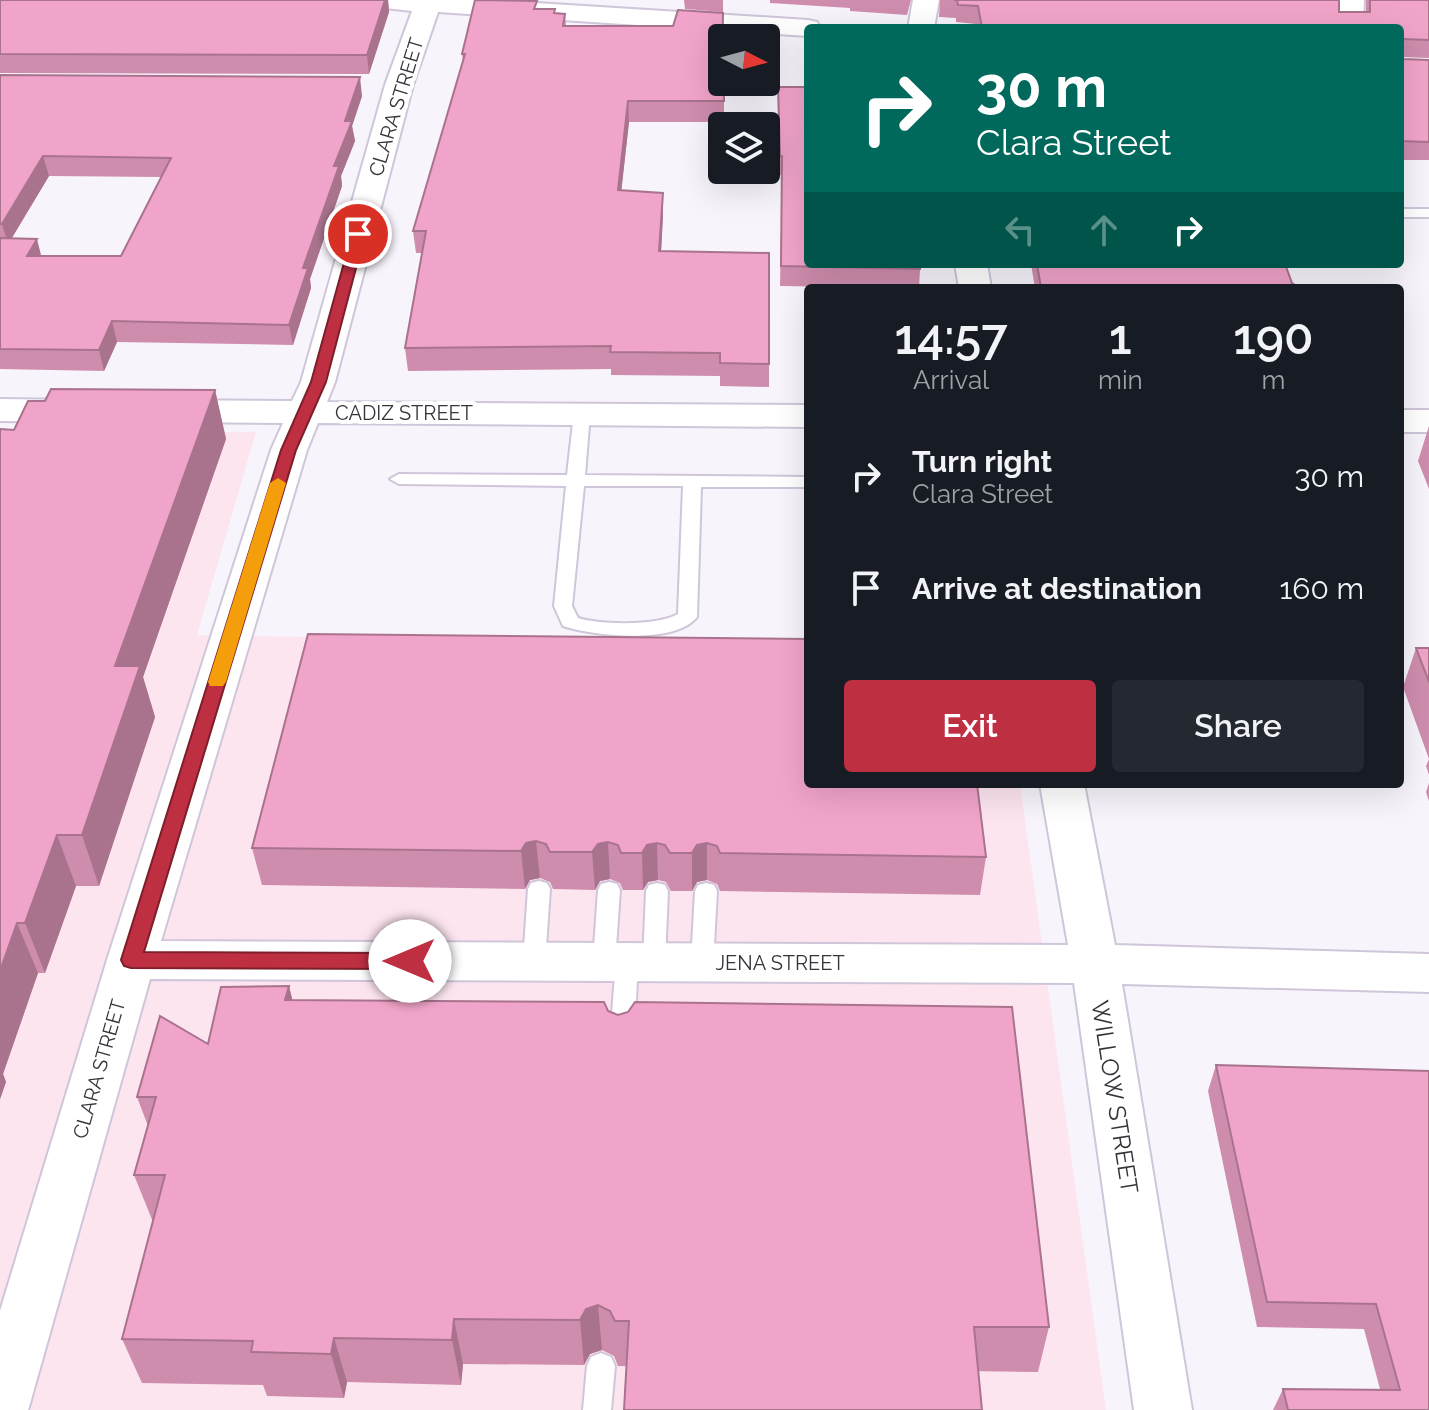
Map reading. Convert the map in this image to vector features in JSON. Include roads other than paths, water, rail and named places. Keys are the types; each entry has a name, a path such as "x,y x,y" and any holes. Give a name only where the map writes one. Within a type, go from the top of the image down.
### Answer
{"street":[{"path":"367,0 804,28"},
{"path":"922,24 926,0"},
{"path":"1350,24 1351,0"},
{"name":"CLARA STREET","path":"0,1407 131,960 289,450 318,382 383,85 423,20 427,2"},
{"name":"CADIZ STREET","path":"0,410 804,416"},
{"path":"1404,421 1429,421"},
{"name":"WILLOW STREET","path":"1063,788 1095,964 1163,1410"},
{"name":"JENA STREET","path":"131,960 1095,964 1429,973"}],"lane":[{"path":"1404,213 1429,213"},
{"path":"582,414 563,606 570,622 590,628 669,627 687,617 692,482"},
{"path":"399,479 804,482"},
{"path":"534,962 539,889"},
{"path":"609,890 628,962"},
{"path":"622,1051 628,962 657,891"},
{"path":"702,963 706,891"},
{"path":"597,1410 601,1366"}]}
